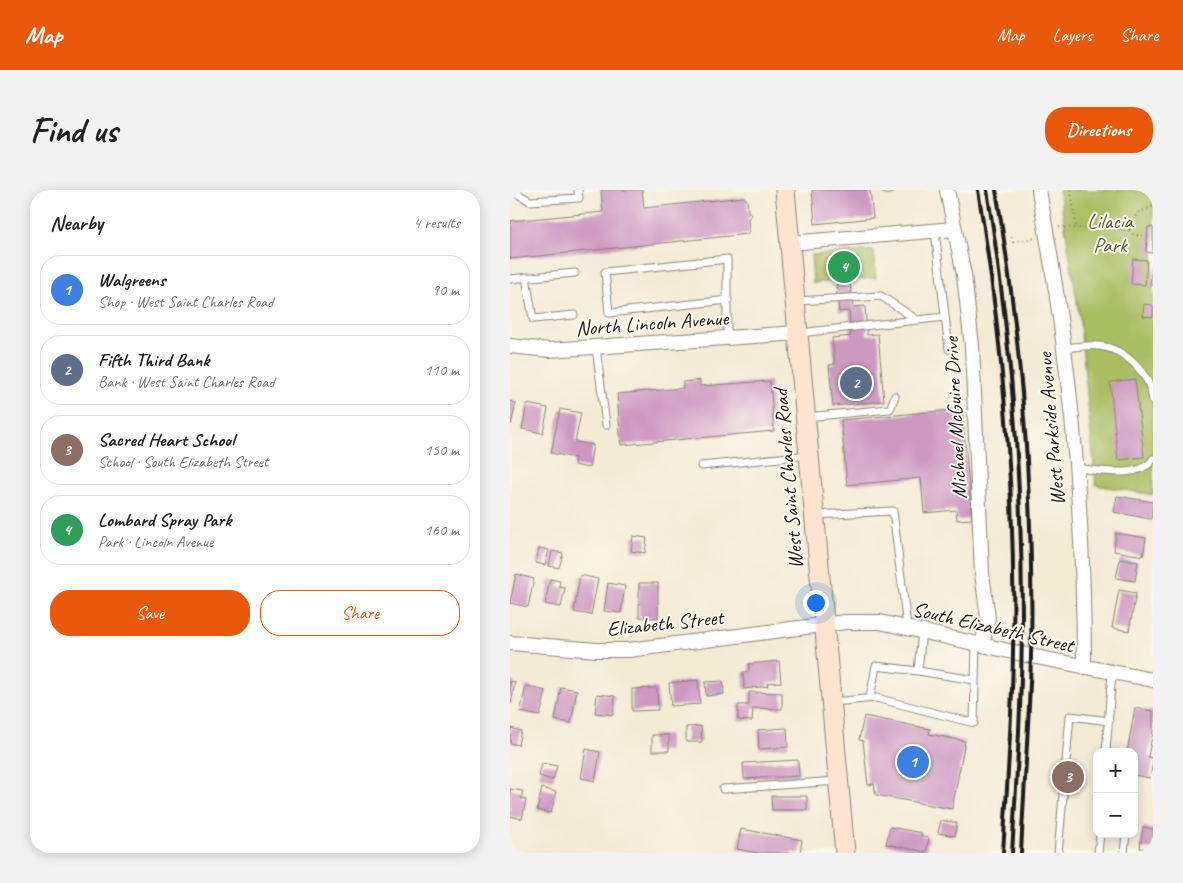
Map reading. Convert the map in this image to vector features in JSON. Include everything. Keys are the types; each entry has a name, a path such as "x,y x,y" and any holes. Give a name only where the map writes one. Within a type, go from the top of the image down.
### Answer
{"main road":[{"name":"West Saint Charles Road","path":"785,190 845,853"}],"street":[{"name":"Michael McGuire Drive","path":"947,190 964,275 976,395 982,574 988,618 979,644"},
{"name":"West Parkside Avenue","path":"1039,190 1064,348 1076,468 1084,667"},
{"path":"790,243 954,229"},
{"name":"North Lincoln Avenue","path":"510,346 549,350 798,333"},
{"name":"South Elizabeth Street","path":"824,625 880,622 1084,667 1153,680"},
{"name":"Elizabeth Street","path":"510,643 558,648 629,650 824,625"}],"lane":[{"path":"514,193 530,201 579,198 578,190"},
{"path":"936,231 949,349"},
{"path":"727,338 728,300 727,259 605,272 609,313 728,300"},
{"path":"510,279 575,273"},
{"path":"526,278 533,319 574,315"},
{"path":"795,302 881,296 916,320"},
{"path":"798,333 945,317"},
{"path":"1064,348 1098,346 1108,348 1144,372 1149,382 1153,400"},
{"path":"596,347 606,425"},
{"path":"805,417 890,409 895,396"},
{"path":"701,466 809,455"},
{"path":"1076,468 1134,471 1149,465 1153,459"},
{"path":"814,515 893,511 907,627"},
{"path":"918,671 922,631"},
{"path":"832,702 876,698 974,723 975,680 979,644"},
{"path":"870,698 876,666 975,680"},
{"path":"1106,748 1112,672"},
{"path":"1058,853 1070,716 1108,720"},
{"path":"724,789 838,781"},
{"path":"1098,853 1100,838"},
{"path":"1124,853 1126,838"}],"path":[{"path":"1070,190 1076,226"},
{"path":"1129,230 1137,212 1153,206"},
{"path":"1045,228 1076,226 1129,230 1134,235 1147,236"},
{"path":"1012,237 1013,242 1022,241"}],"green space":[{"name":"Lilacia Park","path":"1059,190 1153,190 1153,495 1096,485 1079,314"},
{"path":"874,250 876,278 813,283 811,255"}],"building":[{"path":"601,190 642,190 644,208 744,197 747,200 748,211 751,215 748,219 749,231 748,234 510,259 510,221 603,212"},
{"path":"812,190 870,190 873,218 815,224"},
{"path":"1148,227 1153,227 1153,253 1146,252"},
{"path":"1133,259 1147,260 1145,285 1131,284"},
{"path":"1152,266 1153,285 1150,285"},
{"path":"850,283 853,307 865,306 867,335 878,334 884,401 833,406 829,365 835,364 832,338 851,336 849,311 839,312 836,285"},
{"path":"1144,304 1153,305 1153,317 1143,316"},
{"path":"1135,379 1144,457 1118,460 1110,382"},
{"path":"700,380 700,386 770,381 774,431 621,445 617,394 683,388 683,382"},
{"path":"510,401 516,403 511,425 510,425"},
{"path":"527,404 548,408 543,433 522,429"},
{"path":"560,409 581,413 575,442 593,445 589,468 574,465 575,458 551,453"},
{"path":"962,409 972,519 957,520 956,510 924,513 921,478 847,485 841,420"},
{"path":"1117,496 1153,502 1151,519 1114,512"},
{"path":"1116,533 1146,538 1143,556 1114,551"},
{"path":"633,536 647,538 645,553 631,551"},
{"path":"539,548 549,550 545,565 536,563"},
{"path":"552,551 563,553 559,568 549,566"},
{"path":"1120,559 1138,562 1135,581 1116,578"},
{"path":"516,574 534,579 528,607 510,603"},
{"path":"580,575 598,579 591,615 574,612"},
{"path":"550,579 560,581 559,587 565,588 561,607 545,604"},
{"path":"608,583 625,586 621,613 604,611"},
{"path":"639,583 658,583 658,618 639,617"},
{"path":"1119,590 1136,593 1129,631 1112,628"},
{"path":"779,661 781,682 767,683 768,686 744,689 743,672 749,672 749,664"},
{"path":"698,680 700,704 671,706 669,683"},
{"path":"510,681 515,682 511,704 510,704"},
{"path":"723,681 724,694 706,696 705,682"},
{"path":"526,686 546,691 540,716 520,712"},
{"path":"561,687 577,690 571,723 555,720"},
{"path":"657,688 658,710 632,711 632,689"},
{"path":"749,692 782,693 782,709 753,708 752,721 738,720 738,705 749,705"},
{"path":"597,694 615,696 613,715 595,713"},
{"path":"1135,708 1153,711 1153,731 1148,757 1153,758 1150,778 1138,776 1138,748 1128,748"},
{"path":"864,716 930,729 929,734 965,741 952,809 876,795 874,784 868,785 863,741 859,740"},
{"path":"701,726 702,742 686,742 686,727"},
{"path":"511,728 521,731 518,745 510,743"},
{"path":"787,728 788,747 759,749 758,730"},
{"path":"652,735 669,735 669,751 652,751"},
{"path":"586,749 600,752 595,781 581,778"},
{"path":"798,760 799,776 744,779 743,763"},
{"path":"542,763 557,766 553,780 539,776"},
{"path":"542,788 556,792 551,813 537,810"},
{"path":"510,789 523,791 521,798 526,800 522,819 510,816"},
{"path":"771,796 807,796 807,810 772,810"},
{"path":"941,820 957,823 955,836 938,833"},
{"path":"890,827 922,833 921,836 929,838 926,852 886,844"},
{"path":"1143,827 1153,829 1153,850 1140,848"},
{"path":"741,829 802,840 800,853 758,853 737,849"}],"railway":[{"path":"978,190 1001,362 1010,478 1013,595 1012,678 1003,853"},
{"path":"987,190 1008,349 1020,508 1021,674 1012,853"},
{"path":"996,190 1013,306 1028,481 1031,657 1021,853"}],"place":[{"name":"Lombard Spray Park","path":"844,267"},
{"name":"Fifth Third Bank","path":"856,383"},
{"name":"Walgreens","path":"913,762"},
{"name":"Sacred Heart School","path":"1068,777"}]}
